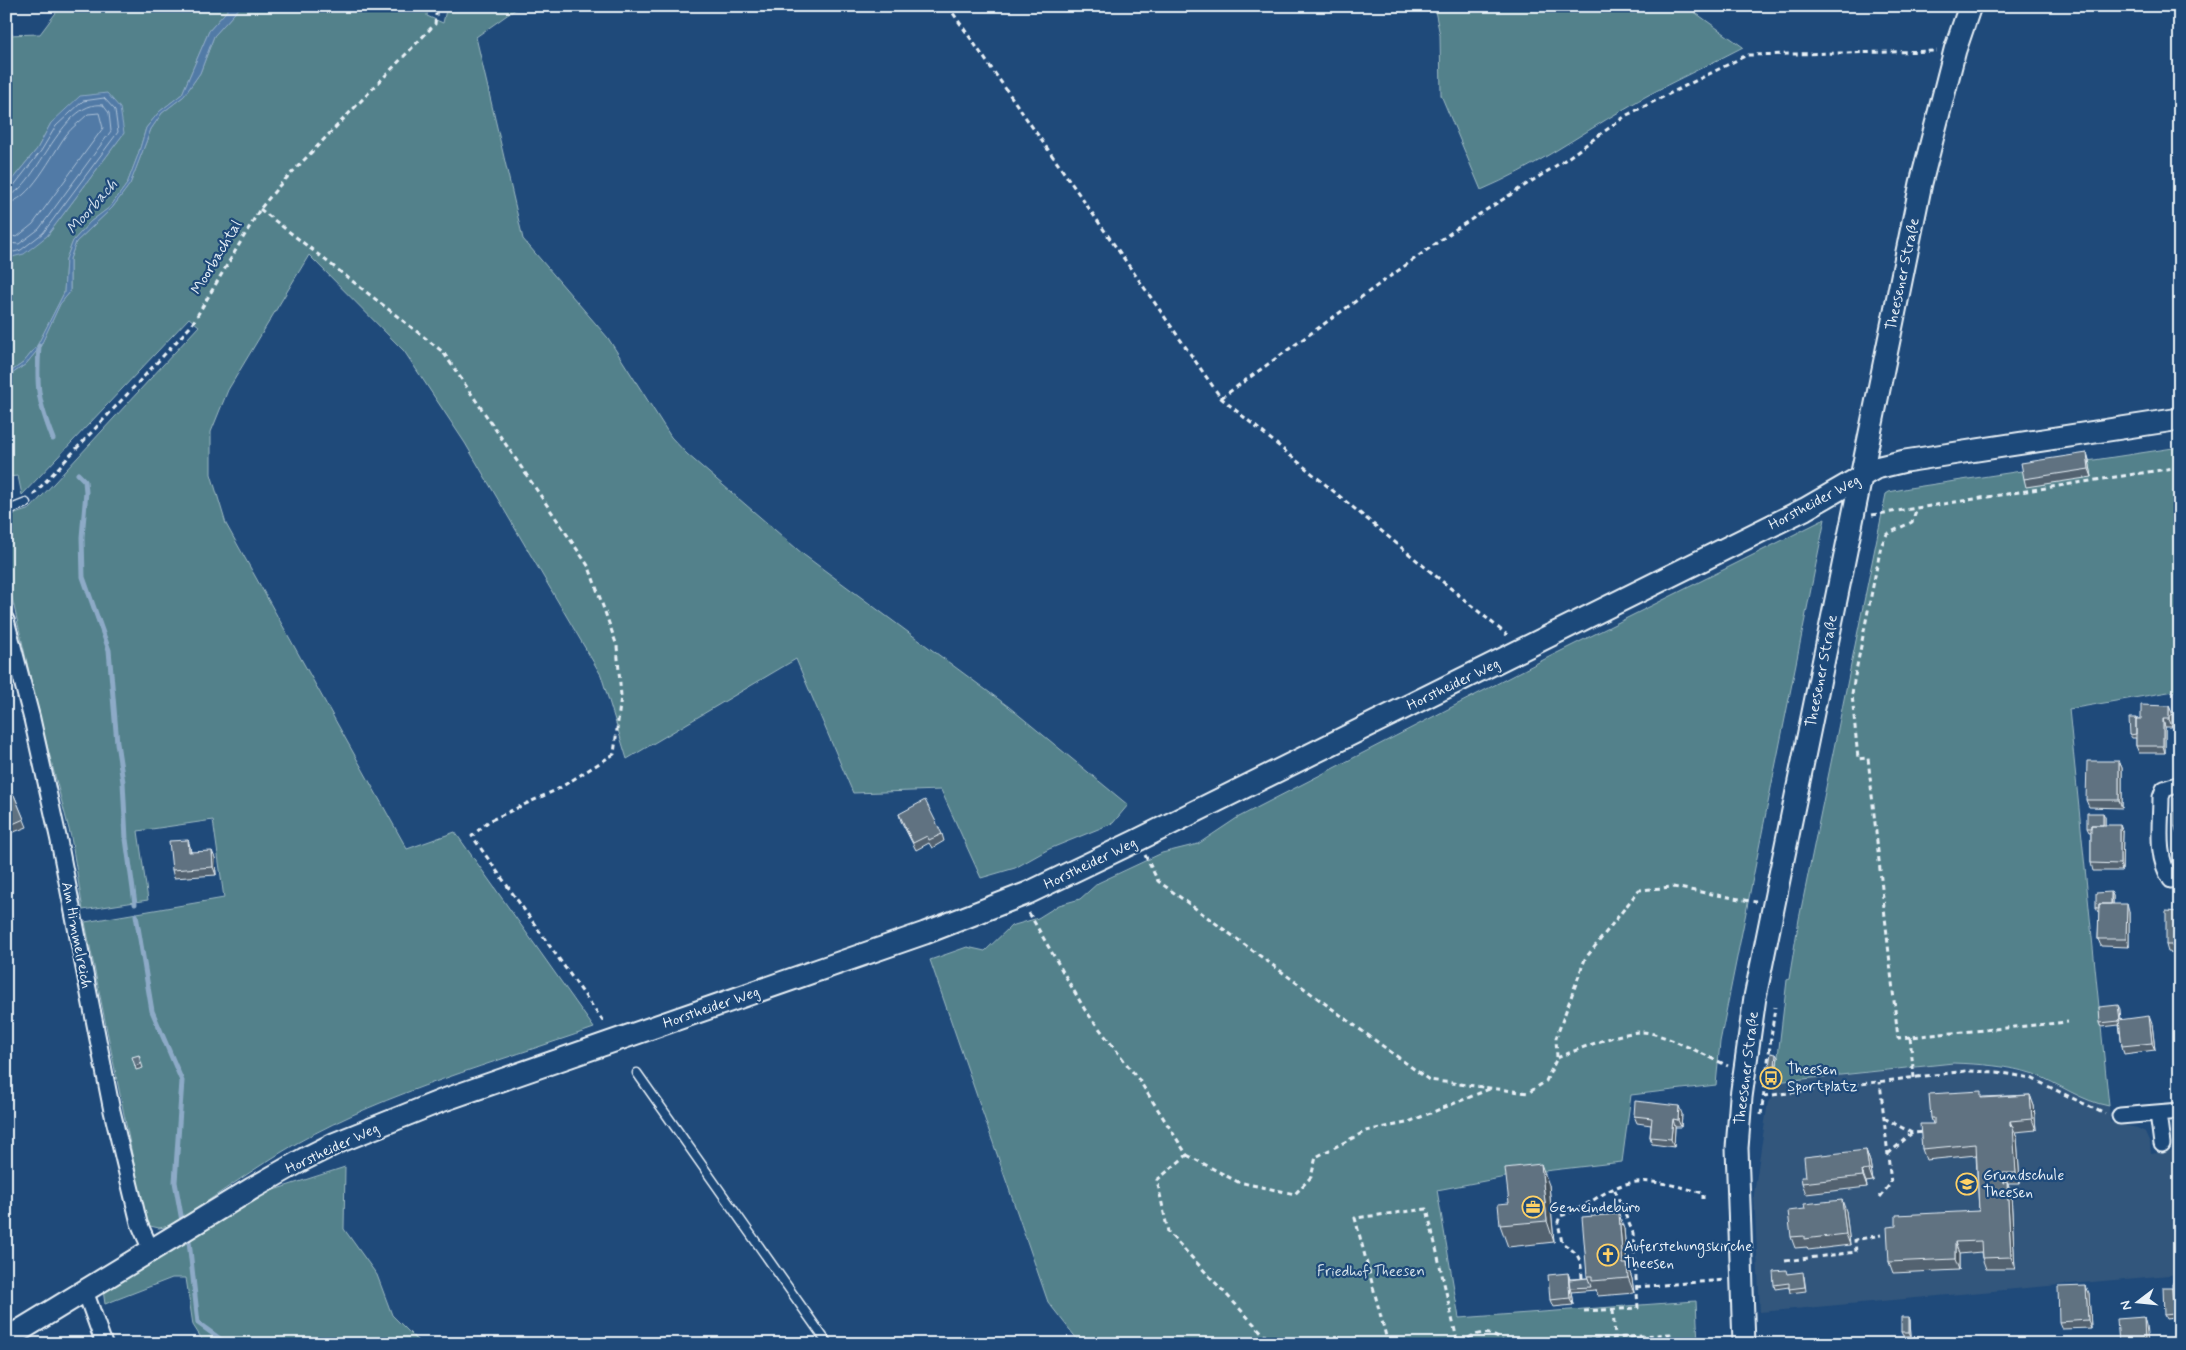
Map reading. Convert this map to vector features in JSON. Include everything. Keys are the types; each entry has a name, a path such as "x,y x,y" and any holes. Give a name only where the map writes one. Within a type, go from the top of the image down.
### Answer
{"street":[{"name":"Theesener Straße","path":"1744,1344 1737,1188 1741,1097 1755,997 1921,183 1955,50 1970,6"},
{"name":"Horstheider Weg","path":"6,1339 287,1168 336,1143 441,1101 924,933 1019,896 1134,842 1805,509 1890,463 2180,419"},
{"name":"Am Himmelreich","path":"6,620 32,719 57,831 112,1111 140,1223 151,1250"},
{"path":"2172,880 2163,867 2160,851 2161,797 2164,789 2180,784"},
{"path":"2120,1116 2180,1111"},
{"path":"2158,1113 2162,1144"},
{"path":"86,1291 104,1344"}],"lane":[{"path":"6,511 26,503"},
{"path":"637,1073 828,1344"}],"path":[{"name":"Moorbachtal","path":"26,503 191,326 260,209 279,186 434,24 437,6"},
{"path":"948,6 1221,398 1523,648"},
{"path":"1221,398 1456,228 1562,162 1627,115 1747,55 1955,50"},
{"path":"260,209 443,352 589,567 617,646 621,696 614,754 558,789 490,821 472,836 617,1040"},
{"path":"1867,516 2180,467"},
{"path":"1917,508 1912,522 1888,534 1881,546 1852,694 1858,759 1868,758 1898,1038 2068,1022"},
{"path":"1134,842 1143,851 1158,881 1429,1080 1528,1093 1546,1081 1557,1058 1556,1038 1585,960 1639,890 1673,887 1774,905"},
{"path":"1019,896 1085,1010 1140,1080 1186,1155 1238,1182 1295,1194 1311,1178 1316,1157 1366,1131 1406,1123 1492,1088"},
{"path":"1557,1058 1595,1042 1642,1032 1674,1042 1744,1072"},
{"path":"1910,1037 1914,1078"},
{"path":"1741,1097 1966,1072 1997,1072 2031,1078 2089,1108 2109,1116 2120,1116"},
{"path":"1880,1082 1891,1183 1880,1197"},
{"path":"1884,1118 1912,1133 1928,1132"},
{"path":"1888,1154 1912,1133"},
{"path":"1186,1155 1157,1180 1168,1232 1267,1338 1268,1344"},
{"path":"1582,1278 1578,1257 1574,1249 1562,1243 1558,1222 1560,1216 1577,1210 1614,1188 1630,1183 1647,1182 1703,1193 1703,1199"},
{"path":"1584,1311 1638,1308 1635,1287 1633,1233 1614,1188"},
{"path":"1388,1344 1355,1218 1427,1209 1459,1344 1467,1338 1484,1332 1493,1334 1505,1344"},
{"path":"1785,1261 1856,1252 1855,1240 1880,1235"},
{"path":"1635,1287 1741,1279"},
{"path":"1614,1310 1615,1338"},
{"path":"1531,1344 1670,1334 1670,1344"}],"shaded area":[{"name":"Grundschule Theesen","path":"1953,1063 2034,1074 2087,1100 2109,1106 2110,1122 2137,1128 2145,1132 2150,1143 2151,1154 2175,1150 2173,1134 2180,1125 2180,1274 1760,1312 1754,1194 1768,1102 1772,1099 1775,1082"}],"green space":[{"path":"61,6 231,6 209,31 182,94 159,112 146,128 127,184 110,207 90,222 73,241 66,259 64,293 37,346 23,363 6,375 6,253 12,257 47,236 124,133 51,123 37,149 6,187 6,35 40,34"},
{"path":"241,6 428,6 427,16 443,23 447,6 520,6 476,37 523,239 608,338 671,437 687,454 804,555 1009,707 1128,805 1113,823 1049,849 1015,868 981,878 941,790 853,793 796,659 627,759 601,675 465,443 404,351 309,255 228,390 211,432 211,474 226,524 407,849 455,832 594,1028 443,1079 368,1108 297,1143 170,1226 159,1228 150,1226 145,1218 85,922 224,898 213,820 138,831 148,900 83,910 71,837 39,715 6,572 6,517 30,509 199,326 189,318 22,495 18,476 6,477 6,378 26,364 40,347 60,304 70,292 70,259 76,242 112,208 130,184 151,129 162,113 184,96 200,73 214,36"},
{"path":"1434,6 1686,6 1743,47 1653,93 1536,162 1481,190 1441,95 1440,35"},
{"path":"2180,447 2180,690 2069,709 2109,1106 2089,1100 2034,1074 2004,1067 1973,1064 1953,1063 1775,1082 1787,980 1789,979 1799,919 1886,494 1909,488"},
{"name":"Friedhof Theesen","path":"1825,519 1720,1042 1716,1085 1631,1095 1622,1162 1527,1173 1437,1190 1459,1318 1696,1301 1698,1344 1081,1344 1048,1302 930,960 967,947 985,951 1011,926 1038,918 1059,905 1080,899 1098,883 1162,853 1198,844 1237,818 1545,659"},
{"path":"345,1167 344,1229 377,1275 392,1315 421,1344 205,1344 193,1325 186,1278 172,1278 105,1304 103,1290 189,1241 252,1197"}],"water":[{"path":"231,6 241,6 214,36 200,73 184,96 162,113 151,129 130,184 112,208 76,242 70,259 70,292 60,304 40,347 26,364 6,378 6,375 23,363 37,346 64,293 66,259 73,241 90,222 110,207 127,184 146,128 159,112 182,94 209,31"},
{"path":"107,93 120,108 124,133 47,236 24,254 12,257 6,253 6,187 37,149 51,123 80,96"}],"building":[{"path":"2087,453 2089,469 2024,479 2021,463"},
{"path":"2141,705 2169,706 2169,719 2163,719 2163,746 2136,746 2136,719 2141,719"},
{"path":"2129,718 2137,718 2136,734 2130,735"},
{"path":"2087,761 2119,761 2119,800 2086,800"},
{"path":"14,795 24,819 6,827 6,799"},
{"path":"2175,798 2180,799 2180,827 2175,827"},
{"path":"925,800 942,834 929,840 927,836 913,843 899,814"},
{"path":"2087,813 2103,813 2103,825 2091,825 2091,828 2087,828"},
{"path":"2091,825 2120,825 2120,864 2091,863"},
{"path":"188,840 189,852 212,851 213,867 172,870 169,841"},
{"path":"2111,892 2111,904 2099,904 2099,908 2096,908 2096,893"},
{"path":"2099,904 2127,904 2126,939 2098,939"},
{"path":"2166,911 2180,912 2180,945 2166,945"},
{"path":"2118,1005 2119,1021 2100,1023 2099,1007"},
{"path":"2149,1016 2152,1043 2122,1046 2119,1020"},
{"path":"1771,1053 1776,1054 1775,1067 1769,1066"},
{"path":"139,1055 141,1064 135,1066 132,1057"},
{"path":"1981,1091 1981,1098 2030,1095 2032,1119 2010,1121 2010,1126 2013,1126 2016,1173 2002,1173 2003,1183 2007,1182 2011,1257 1982,1258 1981,1241 1955,1242 1955,1259 1889,1262 1887,1227 1896,1226 1896,1215 1979,1211 1976,1144 1922,1149 1920,1124 1934,1124 1934,1118 1931,1118 1929,1094"},
{"path":"1635,1101 1679,1106 1678,1120 1673,1119 1671,1139 1650,1137 1652,1118 1634,1116"},
{"path":"1866,1150 1869,1170 1862,1171 1863,1176 1802,1183 1801,1177 1806,1177 1804,1157"},
{"path":"1541,1164 1547,1221 1500,1225 1498,1204 1509,1203 1505,1168"},
{"path":"1842,1200 1846,1234 1804,1239 1804,1236 1791,1237 1788,1211 1805,1209 1804,1204"},
{"name":"Auferstehungskirche Theesen","path":"1619,1214 1623,1264 1627,1264 1628,1278 1592,1281 1592,1276 1587,1276 1582,1217"},
{"path":"1786,1270 1787,1274 1803,1272 1805,1287 1789,1289 1789,1283 1774,1285 1773,1271"},
{"path":"1568,1273 1570,1298 1550,1300 1548,1275"},
{"path":"1588,1278 1591,1287 1570,1288 1569,1280"},
{"path":"2174,1278 2180,1278 2180,1329 2178,1313 2173,1310 2172,1283 2174,1283"},
{"path":"2086,1286 2088,1320 2059,1322 2058,1287"},
{"path":"2163,1287 2172,1287 2174,1314 2164,1315"},
{"path":"1901,1317 1909,1317 1909,1332 1901,1332"},
{"path":"2144,1317 2145,1344 2119,1344 2117,1319"}],"waterway":[{"path":"39,346 39,394 53,439"},
{"path":"78,474 85,481 86,492 82,537 83,577 109,650 117,743 123,782 126,839 135,904"},
{"path":"136,915 152,1011 182,1081 175,1182 182,1221"},
{"path":"189,1241 198,1323 227,1344"}],"place":[{"name":"Theesen Sportplatz","path":"1771,1078"},
{"name":"Grundschule Theesen","path":"1967,1184"},
{"name":"Gemeindebüro","path":"1533,1207"},
{"name":"Auferstehungskirche Theesen","path":"1608,1255"}],"water label":[{"name":"Moorbach","path":"91,206"}]}
